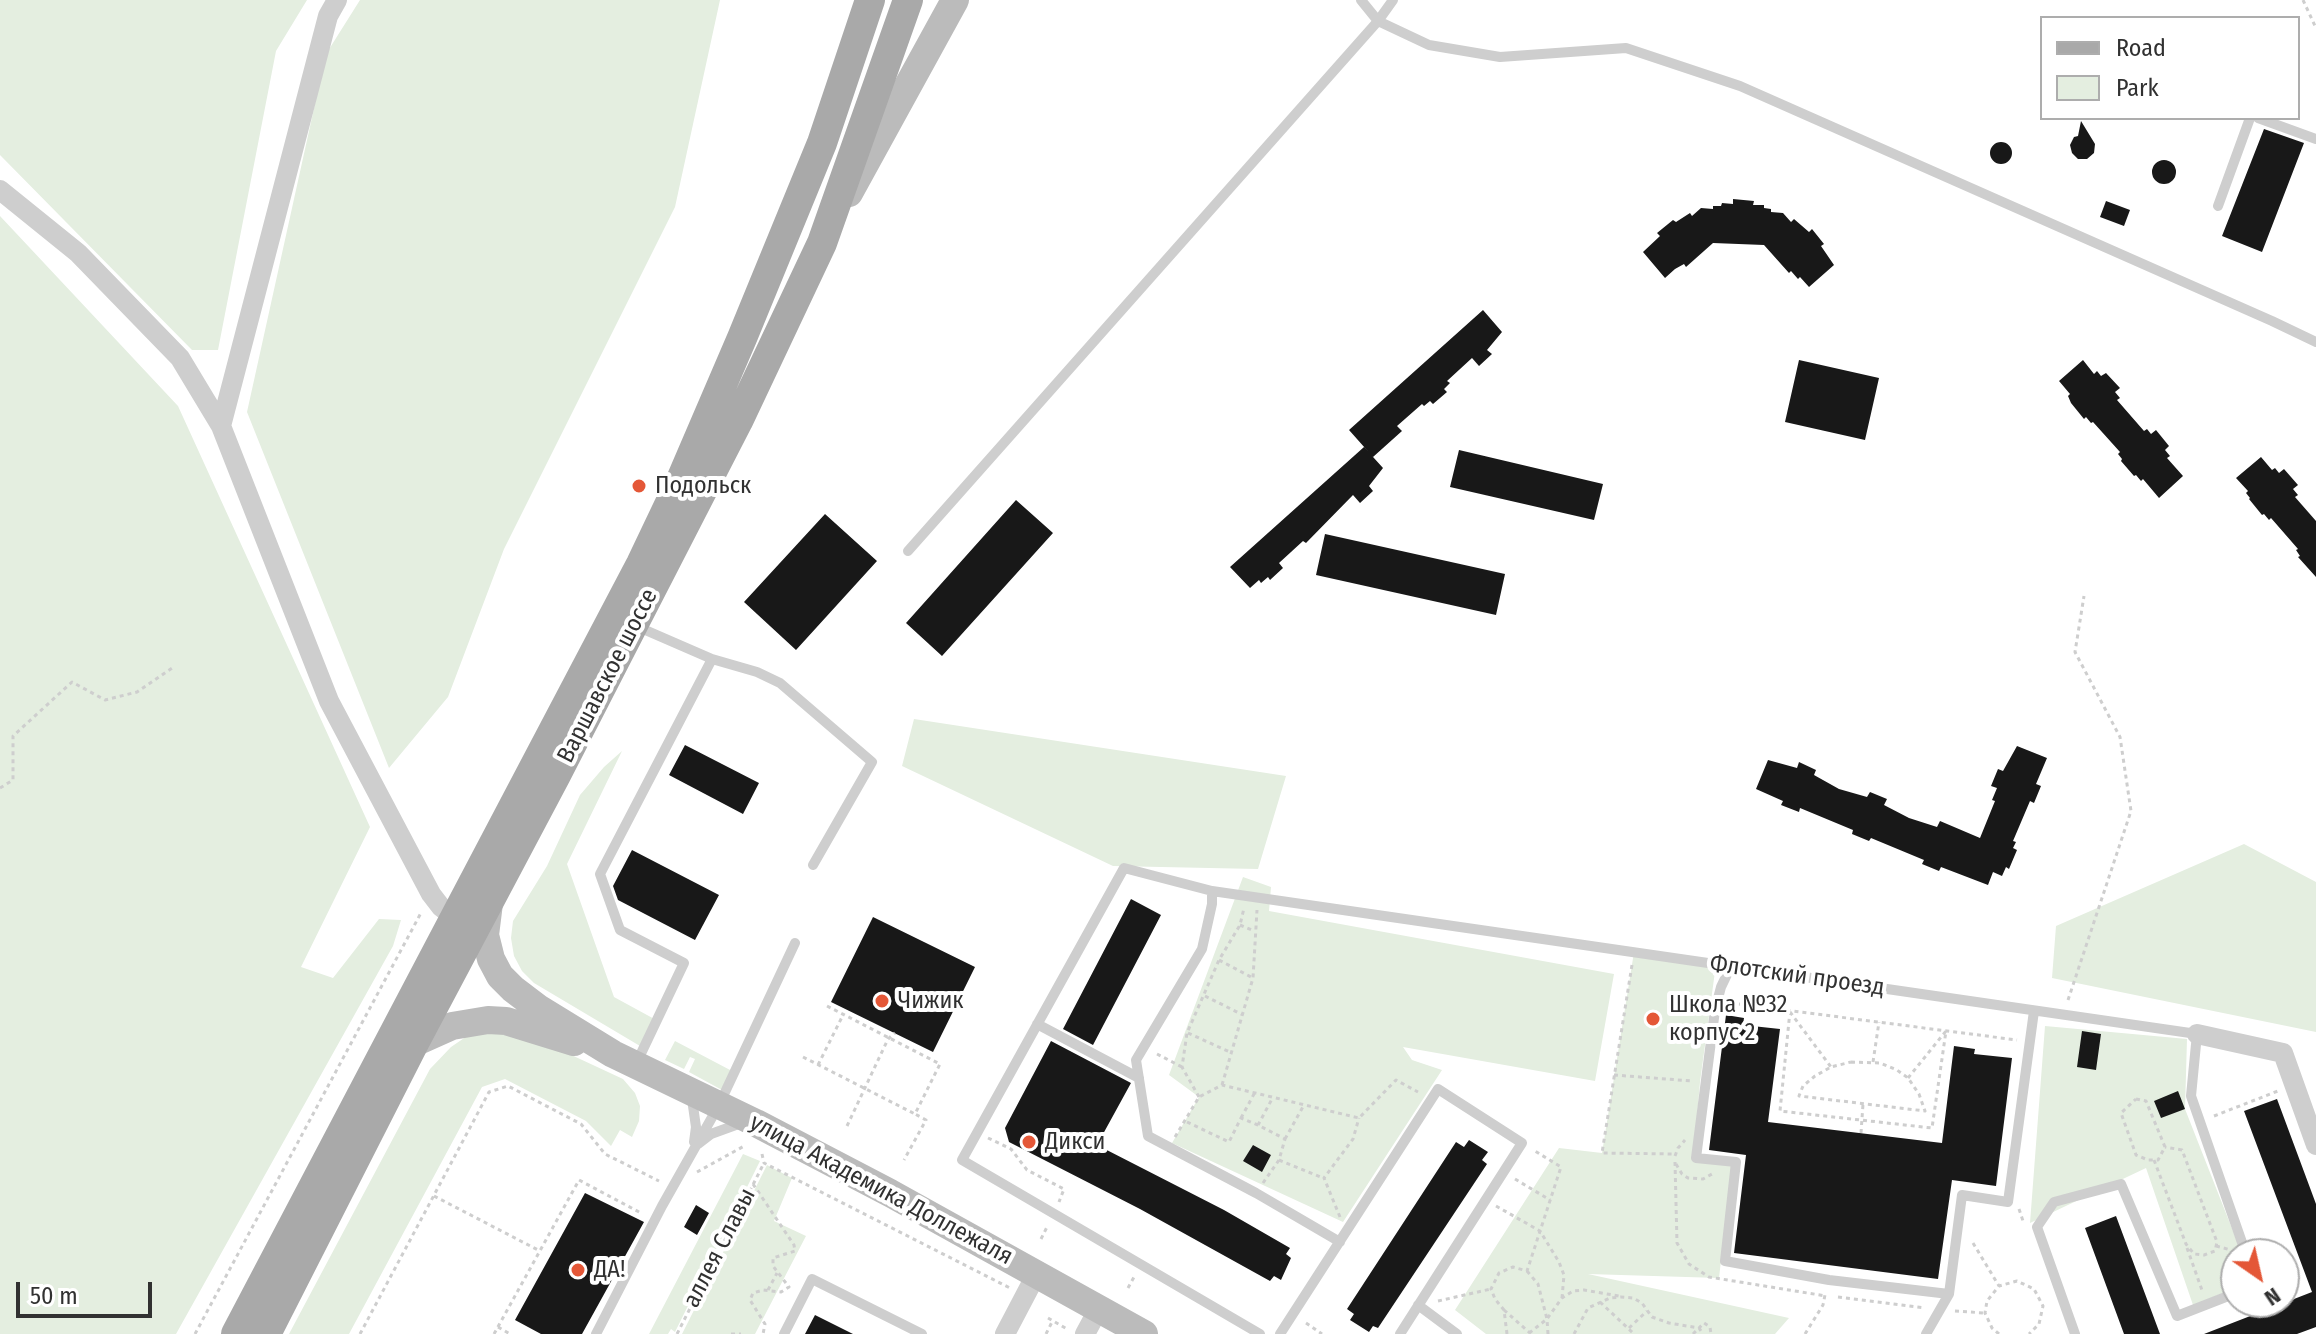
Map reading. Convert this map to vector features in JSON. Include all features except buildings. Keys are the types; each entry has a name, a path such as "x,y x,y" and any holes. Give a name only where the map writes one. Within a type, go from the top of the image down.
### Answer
{"main road":[{"name":"Варшавское шоссе","path":"236,1334 641,564 681,480 822,143 870,0"},
{"name":"Варшавское шоссе","path":"266,1334 738,421 822,243 908,0"},
{"path":"822,243 955,0"},
{"name":"улица Академика Доллежаля","path":"490,898 485,935 491,959 500,976 538,1008 624,1060 749,1120 1037,1273 1144,1334"},
{"name":"улица Академика Доллежаля","path":"414,1043 452,1026 497,1020 624,1060"}],"street":[{"path":"221,426 328,16 337,0"},
{"path":"0,190 78,253 180,358 221,426 329,701 431,894 455,918"},
{"name":"Флотский проезд","path":"2197,1034 2283,1053 2316,1145"},
{"path":"1005,1334 1037,1273"},
{"path":"1085,1334 1099,1308"}],"lane":[{"path":"1361,0 1378,21 1429,45 1500,57 1626,48 1740,86 2316,342"},
{"path":"908,551 1378,21 1393,0"},
{"path":"2218,206 2249,120"},
{"path":"2264,120 2316,139"},
{"path":"634,625 712,659 757,672 780,683 872,762 813,865"},
{"path":"624,1060 684,963 620,930 600,874 712,659"},
{"name":"Флотский проезд","path":"1039,1022 1124,868 1212,891 2197,1034"},
{"path":"1212,891 1202,949 1136,1060 1148,1136 1344,1237"},
{"path":"596,1334 672,1187 719,1105 795,943"},
{"path":"1731,966 1717,1002 1696,1158 1736,1162 1725,1261 1829,1280 1949,1294"},
{"path":"1926,1334 1949,1294 1962,1195 2008,1202 2034,1011"},
{"path":"1139,1078 1039,1022 962,1160 1260,1334"},
{"path":"2197,1034 2191,1096 2240,1238"},
{"path":"1280,1334 1438,1089 1522,1143 1400,1334"},
{"path":"692,1093 696,1127 693,1148"},
{"path":"693,1148 711,1134 749,1120"},
{"path":"2075,1334 2037,1227 2054,1202 2121,1184 2177,1316 2220,1299"},
{"path":"784,1334 812,1279 922,1334"},
{"path":"1418,1305 1457,1334"}],"path":[{"path":"2303,0 2316,28"},
{"path":"2066,1015 2131,811 2120,737 2075,652 2084,596"},
{"path":"0,788 13,780 13,736 72,682 105,700 137,692 175,666"},
{"path":"195,1334 431,894"},
{"path":"1182,1067 1187,1033 1219,960 1240,925 1246,906 1212,904"},
{"path":"1222,1085 1253,978 1254,931 1258,914 1254,905"},
{"path":"1240,925 1254,931"},
{"path":"1634,952 1602,1153 1675,1154"},
{"path":"1219,960 1253,978"},
{"path":"1205,996 1243,1015"},
{"path":"1717,1002 2030,1041"},
{"path":"827,1006 940,1064 915,1114"},
{"path":"1790,1011 1831,1067"},
{"path":"1790,1011 1780,1111 1932,1128 1946,1031"},
{"path":"818,1065 843,1015"},
{"path":"1873,1062 1879,1022"},
{"path":"1908,1078 1946,1031"},
{"path":"847,1126 888,1039 895,1033"},
{"path":"1187,1033 1232,1053"},
{"path":"1144,1047 1182,1067 1199,1097"},
{"path":"803,1057 926,1120 904,1160"},
{"path":"1851,1062 1873,1062 1897,1070 1908,1078 1924,1103 1925,1111 1799,1096 1803,1086 1831,1067 1851,1062"},
{"path":"1614,1075 1700,1082"},
{"path":"1324,1178 1353,1139 1359,1118 1396,1080 1432,1100"},
{"path":"1169,1147 1199,1097 1222,1085 1359,1118"},
{"path":"2200,1122 2294,1085"},
{"path":"360,1334 489,1092 508,1086 581,1124 605,1154 672,1187 744,1144 762,1153 764,1163 1013,1290"},
{"path":"1185,1121 1229,1142 1254,1094"},
{"path":"1258,1125 1272,1099"},
{"path":"2136,1099 2146,1101 2165,1147 2158,1160 2136,1155 2121,1113 2136,1099"},
{"path":"1861,1133 1863,1104"},
{"path":"1256,1193 1279,1160 1285,1139 1304,1105"},
{"path":"1241,1118 1285,1139"},
{"path":"977,1133 1011,1149 1027,1170 1064,1189 1054,1213"},
{"path":"1522,1143 1561,1167 1527,1271"},
{"path":"2165,1147 2182,1150 2217,1242 2215,1251 2204,1255 2194,1254 2186,1244"},
{"path":"1279,1160 1324,1178 1344,1237"},
{"path":"2154,1160 2202,1289"},
{"name":"аллея Славы","path":"677,1334 764,1163"},
{"path":"1504,1173 1550,1200"},
{"path":"494,1334 579,1180 655,1220"},
{"path":"753,1184 795,1251 773,1258 777,1273 789,1287 781,1292 768,1290 753,1293 750,1300 765,1324 763,1334"},
{"path":"434,1196 540,1251"},
{"path":"1486,1201 1540,1231 1564,1275 1562,1298"},
{"path":"2019,1209 2023,1223"},
{"path":"1973,1243 1999,1286"},
{"path":"1537,1328 1548,1332 1547,1319 1538,1284 1527,1271 1513,1267 1499,1273 1491,1289 1495,1299 1529,1334 1547,1319 1562,1298 1573,1291 1584,1290 1633,1298 1642,1303 1652,1317 1699,1328 1703,1334"},
{"path":"768,1290 777,1273"},
{"path":"1805,1334 1823,1305 1829,1280"},
{"path":"1999,1334 1985,1313 1987,1301 1999,1286 2008,1282 2027,1284 2043,1296 2043,1315 2029,1334"},
{"path":"1418,1305 1491,1289"},
{"path":"1825,1295 1985,1313"},
{"path":"1574,1334 1588,1308 1621,1297"},
{"path":"1600,1302 1634,1334"},
{"path":"1504,1310 1507,1334"},
{"path":"1628,1329 1647,1311"},
{"path":"1293,1314 1322,1334"},
{"path":"1048,1318 1074,1334"},
{"path":"1046,1334 1053,1320"},
{"path":"1693,1334 1704,1323 1710,1327 1711,1334"},
{"path":"498,1327 510,1334"},
{"path":"731,1334 741,1334"}],"green space":[{"path":"0,0 307,0 276,51 218,350 192,350 0,155"},
{"path":"360,0 720,0 675,207 504,549 448,697 389,768 247,412 326,54"},
{"path":"0,216 178,406 370,827 301,967 333,978 379,919 401,920 393,946 176,1334 0,1334"},
{"path":"914,719 1286,776 1258,869 1113,866 902,766"},
{"path":"622,751 567,864 614,997 658,1021 640,1046 534,983 522,971 514,956 511,938 513,921 547,866 580,795"},
{"path":"2244,844 2316,882 2316,1032 2052,978 2056,926"},
{"path":"1243,877 1271,887 1269,911 1614,974 1595,1081 1403,1047 1412,1060 1442,1070 1343,1222 1172,1143 1199,1097 1169,1075"},
{"path":"1634,952 1716,964 1693,1162 1732,1165 1719,1278 1588,1274 1789,1318 1775,1334 1486,1334 1455,1310 1559,1148 1602,1153"},
{"path":"2045,1026 2187,1039 2185,1109 2236,1238 2220,1238 2220,1294 2193,1305 2146,1168 2030,1223"},
{"path":"476,1030 522,1032 623,1079 635,1093 640,1106 639,1121 632,1137 620,1130 611,1146 586,1121 505,1079 482,1087 349,1334 289,1334 430,1069 451,1047"},
{"path":"675,1041 732,1071 722,1090 689,1072 695,1059 690,1057 684,1069 665,1060"},
{"path":"743,1154 760,1161 675,1332 671,1329 668,1334 649,1334"},
{"path":"767,1165 792,1178 774,1221 806,1236 755,1334 682,1334"}],"place":[{"name":"Подольск","path":"639,486"},
{"name":"Чижик","path":"882,1001"},
{"name":"Школа №32 корпус 2","path":"1653,1019"},
{"name":"Дикси","path":"1029,1142"},
{"name":"ДА!","path":"578,1270"}]}
